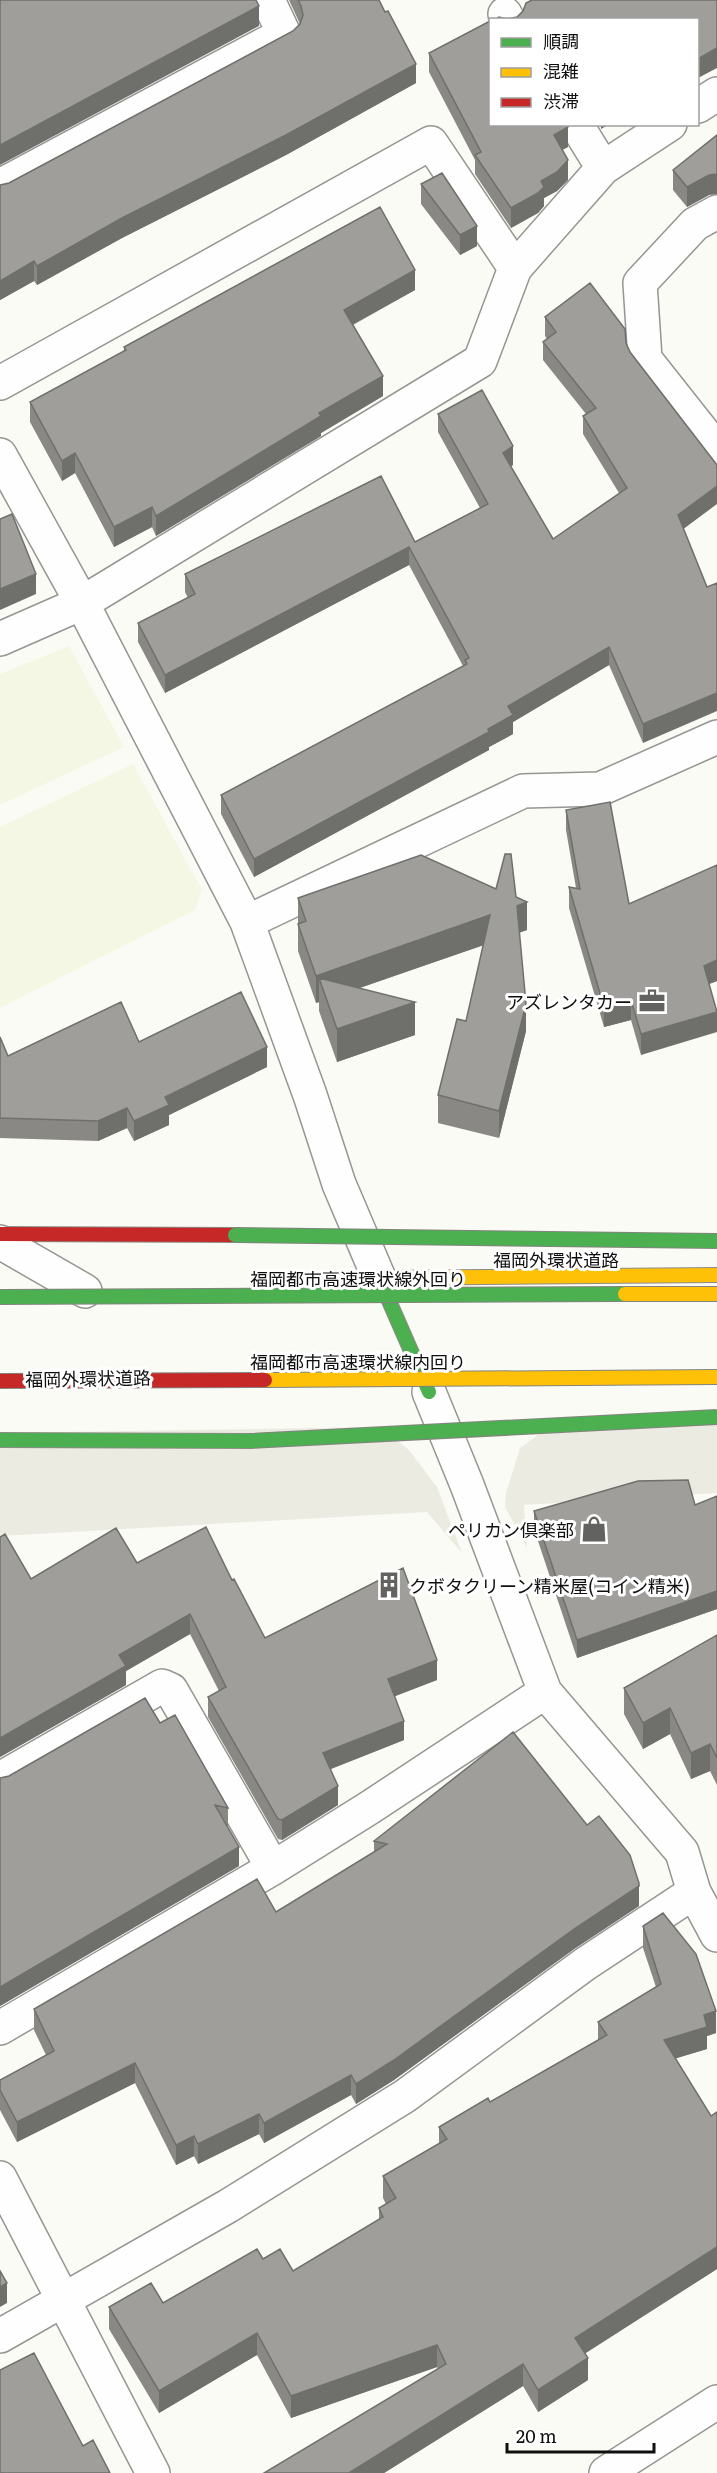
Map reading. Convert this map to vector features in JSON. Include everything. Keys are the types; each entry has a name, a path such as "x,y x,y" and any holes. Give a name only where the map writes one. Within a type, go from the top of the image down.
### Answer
{"main road":[{"path":"0,1234 717,1241"},
{"name":"福岡外環状道路","path":"0,1290 85,1291 379,1278 717,1275"},
{"path":"379,1278 429,1392"},
{"name":"福岡都市高速環状線外回り","path":"0,1297 717,1294"},
{"name":"福岡都市高速環状線内回り","path":"0,1381 717,1377"},
{"path":"214,1394 717,1390"},
{"path":"0,1440 249,1441 717,1417"}],"street":[{"path":"0,186 284,34 268,0"},
{"path":"699,105 717,94"},
{"path":"577,126 603,168"},
{"path":"0,639 82,603 480,361 515,268 603,168 666,126"},
{"path":"0,383 430,143 515,268"},
{"path":"717,212 695,224 640,283 645,359 717,450"},
{"path":"0,455 82,603 247,922 310,1095 339,1184 379,1278"},
{"path":"247,922 523,791 600,789 717,737"},
{"path":"0,1242 85,1291"},
{"path":"429,1392 467,1485 545,1692 682,1852 694,1892 717,1935"},
{"path":"0,1779 162,1686 171,1690 273,1868"},
{"path":"0,2028 273,1868 545,1692"},
{"path":"0,2336 228,2206 405,2096 585,1964 694,1892"},
{"path":"0,2178 153,2473"},
{"path":"606,2473 717,2402"}],"green space":[{"path":"69,646 124,747 0,805 0,674"},
{"path":"133,764 202,890 195,910 0,1008 0,827"}],"shaded area":[{"path":"717,1422 717,1493 524,1505 527,1548 505,1507 506,1493 520,1448 554,1423"},
{"path":"380,1427 409,1450 437,1487 462,1553 427,1512 0,1536 0,1433"}],"building":[{"path":"0,0 256,0 259,6 0,145"},
{"path":"298,0 379,0 385,12 388,11 416,64 286,135 122,218 37,266 34,261 0,281 0,185 9,183 293,31 300,24 303,15"},
{"path":"532,0 717,0 717,48 699,58 699,18 512,18 517,17 523,11 526,3"},
{"path":"489,22 489,126 568,127 554,135 568,160 557,172 541,181 544,187 538,193 511,208 475,155 481,152 429,53"},
{"path":"717,135 717,174 709,175 687,187 673,170"},
{"path":"442,173 477,226 460,235 421,184"},
{"path":"380,207 415,270 344,310 383,376 319,413 321,416 156,516 152,507 114,527 75,453 62,461 30,402 126,350 124,347"},
{"path":"590,283 625,329 626,343 630,352 717,465 717,486 678,515 707,587 717,583 717,693 643,724 609,647 508,706 513,715 488,729 489,732 254,859 221,795 467,664 465,660 469,658 409,547 165,675 138,623 195,594 185,574 381,476 415,542 488,504 438,414 482,390 513,446 503,453 553,539 627,488 583,416 596,408 543,342 556,332 545,317"},
{"path":"12,514 36,574 0,589 0,519"},
{"path":"610,802 629,904 717,865 717,960 704,966 717,1012 641,1034 631,1000 604,1007 569,887 580,889 566,810"},
{"path":"505,854 511,854 516,897 527,902 517,906 526,1004 499,1111 438,1095 457,1019 466,1021 490,915 316,976 298,924 306,921 298,898 421,855 496,889"},
{"path":"319,978 415,1002 337,1029"},
{"path":"241,992 267,1047 165,1097 169,1105 134,1121 127,1108 98,1121 0,1118 0,1037 8,1056 121,1002 139,1042"},
{"path":"688,1480 695,1505 717,1496 717,1591 577,1640 534,1511 638,1481"},
{"path":"206,1527 232,1580 234,1579 265,1638 403,1568 437,1660 388,1679 404,1721 323,1753 338,1786 282,1820 278,1819 208,1697 226,1687 190,1614 119,1655 126,1666 0,1738 0,1537 5,1534 31,1579 116,1528 137,1563"},
{"path":"717,1635 717,1758 710,1744 691,1753 670,1708 643,1723 624,1688"},
{"path":"145,1698 160,1723 175,1715 228,1808 215,1805 239,1847 0,1987 0,1778 9,1776"},
{"path":"513,1732 587,1825 599,1816 630,1855 639,1886 574,1929 394,2060 356,2084 351,2075 264,2123 259,2114 198,2144 194,2136 176,2145 135,2063 17,2122 0,2090 0,2080 54,2051 34,2009 257,1879 276,1912 387,1844 374,1841"},
{"path":"663,1913 696,1954 716,2011 704,2015 707,2027 664,2040 711,2116 717,2112 717,2247 575,2338 588,2358 538,2390 523,2364 349,2473 264,2473 446,2364 437,2345 291,2396 257,2333 159,2391 109,2307 151,2283 163,2303 257,2249 263,2259 280,2249 293,2271 383,2217 379,2208 396,2198 383,2176 447,2139 439,2127 488,2098 490,2102 607,2035 598,2022 661,1984 643,1926"},
{"path":"0,2271 7,2283 0,2287"},
{"path":"34,2353 83,2446 93,2440 110,2473 0,2473 0,2370"}],"traffic: fast":[{"path":"235,1235 717,1241"},
{"path":"379,1278 429,1392"},
{"path":"0,1297 625,1294"},
{"path":"249,1441 717,1417"},
{"path":"0,1440 249,1441"}],"traffic: slow":[{"path":"311,1281 379,1278 717,1275"},
{"path":"625,1294 717,1294"},
{"path":"265,1380 717,1377"}],"traffic: jam":[{"path":"0,1234 235,1235"},
{"path":"0,1381 265,1380"}],"place":[{"name":"アズレンタカー","path":"652,1001"},
{"name":"ペリカン倶楽部","path":"594,1529"},
{"name":"クボタクリーン精米屋(コイン精米)","path":"389,1585"}]}
